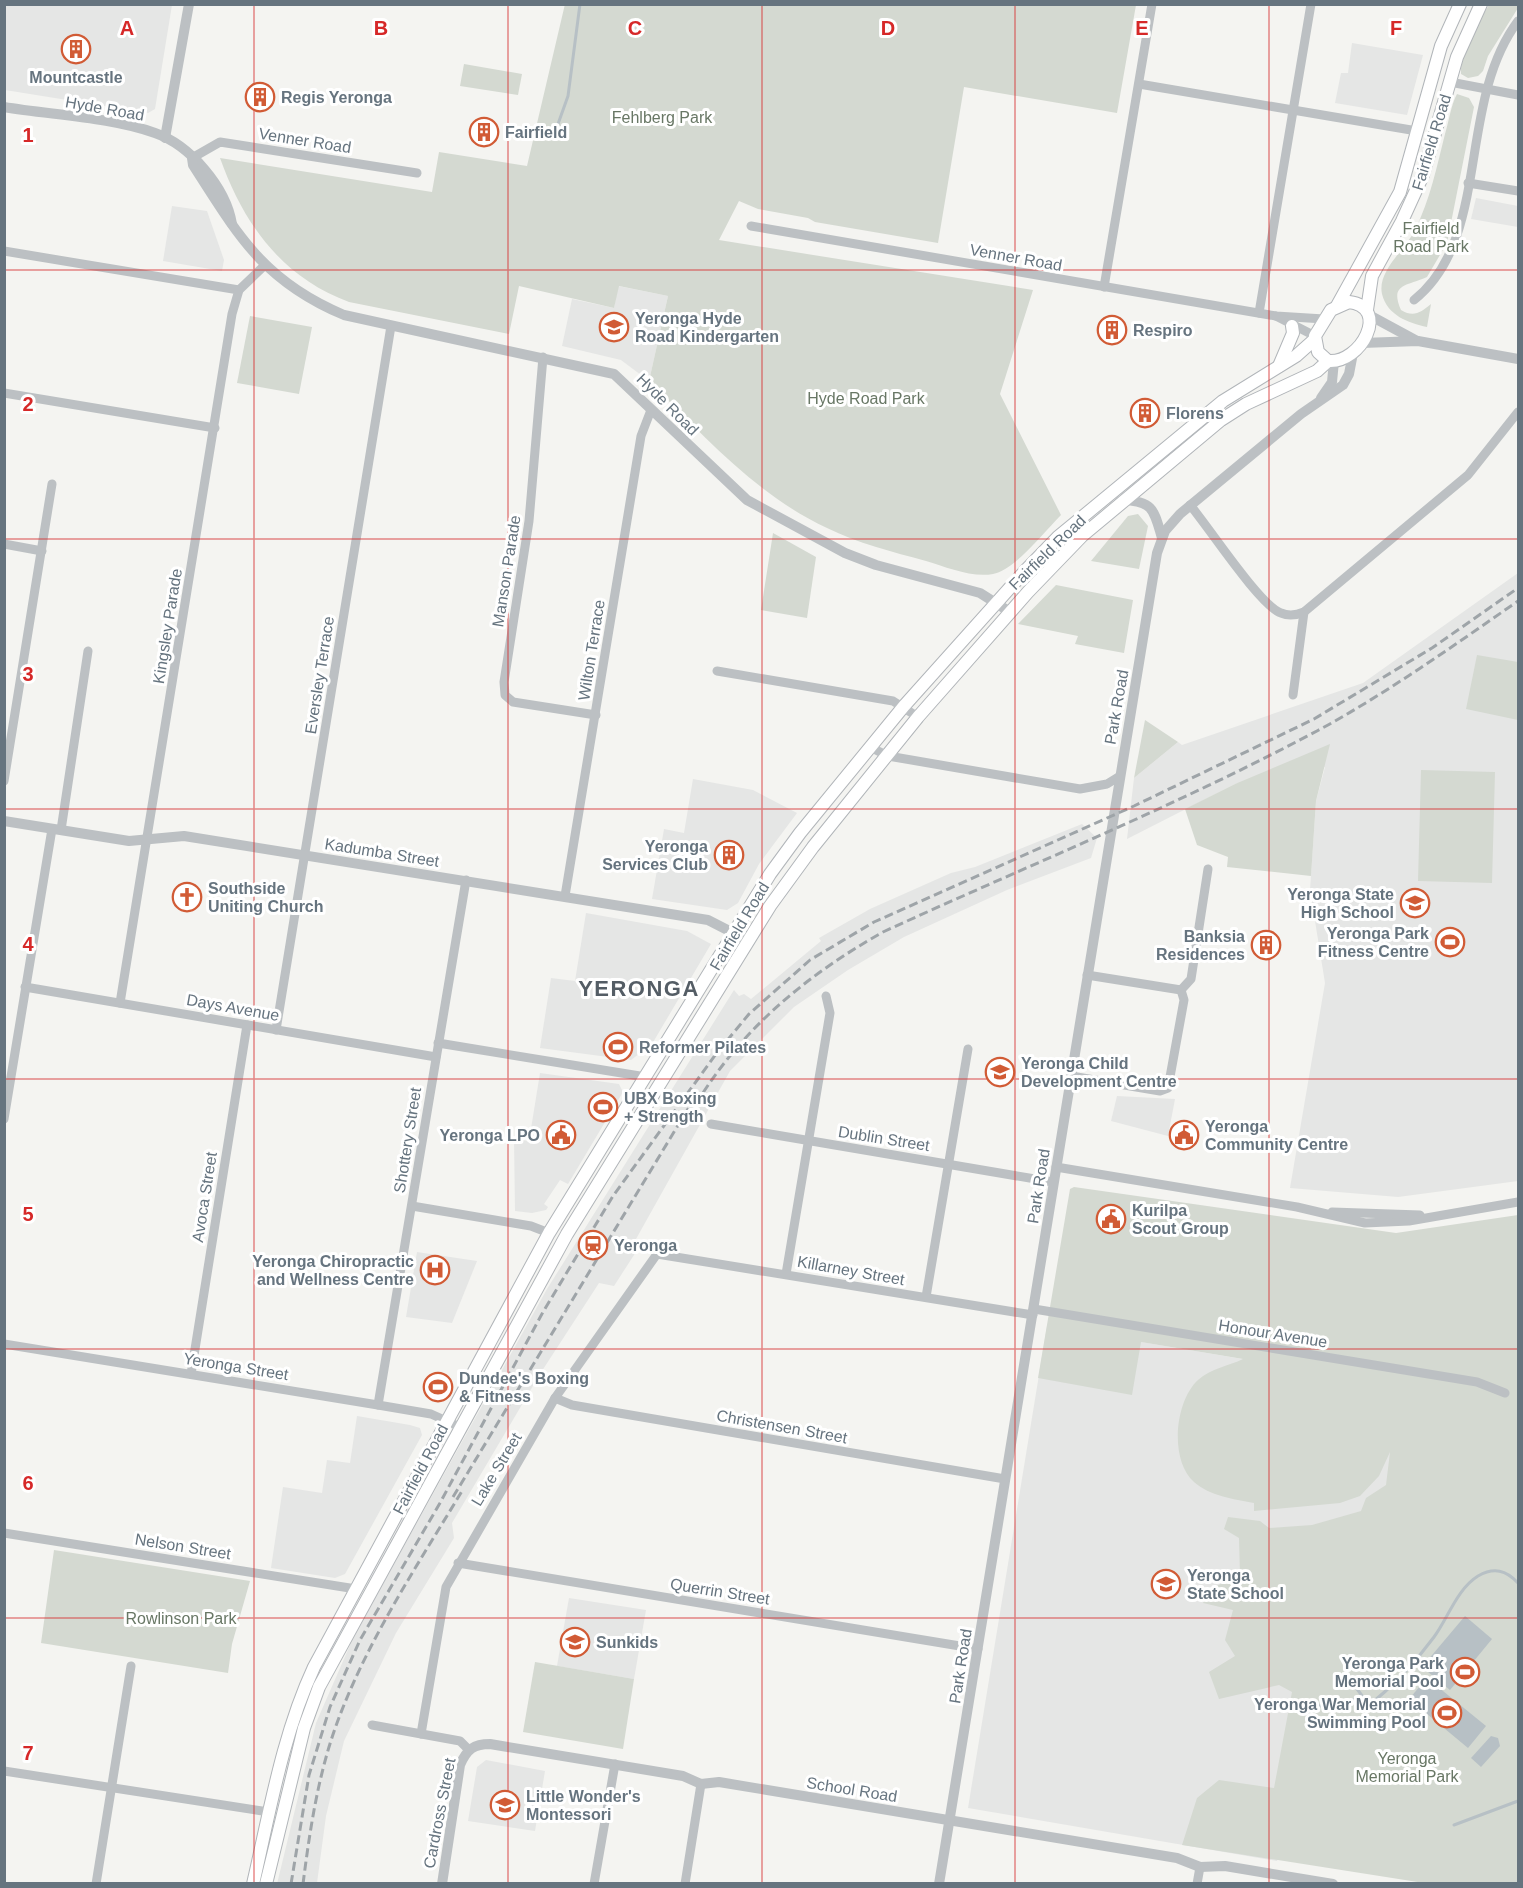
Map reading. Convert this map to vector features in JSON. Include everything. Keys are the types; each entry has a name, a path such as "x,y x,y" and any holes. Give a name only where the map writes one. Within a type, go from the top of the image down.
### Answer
{"main road":[{"name":"Fairfield Road","path":"1337,306 1394,206 1441,46 1460,4"},
{"name":"Fairfield Road","path":"1368,313 1372,276 1424,175 1464,40 1481,4"},
{"path":"1355,302 1368,313 1370,327 1362,343 1353,353 1348,357 1331,361 1318,352 1315,338 1324,319 1337,306 1355,302"},
{"path":"1280,366 1293,333 1292,326"},
{"name":"Fairfield Road","path":"253,1884 298,1702 446,1420 549,1233 770,874 904,706 997,601 1058,537 1184,431 1243,387 1296,356 1315,338"},
{"name":"Fairfield Road","path":"266,1884 301,1738 319,1687 567,1234 770,906 813,847 918,717 1010,612 1070,548 1123,500 1221,420 1246,404 1317,371 1331,361"}],"street":[{"path":"165,138 189,4"},
{"path":"1104,287 1152,4"},
{"path":"1259,313 1311,4"},
{"path":"1414,300 1434,282 1450,258 1468,183 1485,90 1500,48 1518,21"},
{"path":"1450,82 1518,95"},
{"path":"1139,84 1417,131"},
{"name":"Hyde Road","path":"4,107 129,126 165,138 192,158 200,161 210,174 230,212 232,224 249,249 290,286 317,304 344,315 614,374 747,500 792,526 876,565 980,593 997,601 1010,612"},
{"name":"Venner Road","path":"192,158 220,142 417,173"},
{"path":"1468,183 1518,191"},
{"name":"Venner Road","path":"751,226 1276,316 1324,319"},
{"path":"4,251 239,290 265,265"},
{"name":"Kingsley Parade","path":"120,1003 232,314 239,290"},
{"path":"1368,313 1418,342"},
{"name":"Venner Road","path":"1276,316 1315,338"},
{"name":"Eversley Terrace","path":"276,1030 391,326"},
{"path":"1362,343 1418,342 1518,359"},
{"path":"1353,353 1347,380 1334,392 1321,398 1190,505 1264,599 1280,613 1296,615 1304,612 1468,476 1518,412"},
{"name":"Manson Parade","path":"543,357 530,521 504,682 505,695 513,702 596,715"},
{"path":"1321,398 1332,382 1331,361"},
{"path":"4,393 215,428"},
{"name":"Wilton Terrace","path":"565,896 641,436 651,410"},
{"path":"4,781 52,484"},
{"path":"1123,500 1141,502 1150,507 1155,514 1162,538"},
{"name":"Park Road","path":"939,1884 1034,1312 1087,975 1162,538 1175,519 1190,505"},
{"path":"4,544 42,551"},
{"path":"1293,695 1304,612"},
{"path":"4,1119 25,987 57,830 88,651"},
{"path":"717,671 887,700 904,706 918,717"},
{"path":"872,748 888,756 1080,789 1107,784 1120,776"},
{"name":"Kadumba Street","path":"4,821 129,841 184,836 466,880 708,920 736,932 749,941"},
{"path":"1181,990 1191,980 1208,869"},
{"name":"Shottery Street","path":"378,1405 466,880"},
{"path":"1087,975 1181,990"},
{"name":"Days Avenue","path":"25,987 436,1057"},
{"path":"1071,1076 1160,1091 1168,1088 1184,1000 1181,990"},
{"path":"786,1274 830,1013 826,996"},
{"name":"Avoca Street","path":"191,1374 247,1025"},
{"path":"438,1043 646,1077"},
{"path":"926,1297 968,1049"},
{"name":"Dublin Street","path":"711,1124 1053,1182"},
{"path":"1056,1167 1326,1212 1432,1215 1518,1202"},
{"path":"412,1206 531,1226 549,1233"},
{"name":"Killarney Street","path":"665,1253 926,1297 1034,1312"},
{"name":"Lake Street","path":"421,1734 446,1587 458,1563 555,1398 651,1260 657,1254 665,1253"},
{"name":"Honour Avenue","path":"1034,1312 1477,1382 1504,1393"},
{"name":"Yeronga Street","path":"4,1344 378,1405 446,1420 460,1426"},
{"name":"Christensen Street","path":"555,1398 572,1405 1005,1479"},
{"name":"Nelson Street","path":"4,1533 356,1589"},
{"name":"Querrin Street","path":"458,1563 978,1649"},
{"path":"96,1884 130,1666"},
{"path":"372,1725 460,1741 469,1750"},
{"name":"School Road","path":"469,1750 477,1744 490,1744 683,1776 701,1784 718,1782 1177,1858 1200,1867 1225,1866 1333,1884"},
{"name":"Cardross Street","path":"442,1884 460,1765 469,1750"},
{"path":"594,1884 615,1764"},
{"path":"4,1772 269,1812"},
{"path":"685,1884 701,1784"},
{"path":"1197,1884 1200,1867"}],"shaded area":[{"path":"4,5 172,5 155,109 148,113 5,90"},
{"path":"1352,43 1423,55 1407,115 1335,103 1341,73 1348,73"},
{"path":"1476,198 1518,206 1518,227 1471,219"},
{"path":"172,206 207,211 224,260 222,271 163,261"},
{"name":"Yeronga Hyde Road Kindergarten","path":"618,286 668,296 649,381 621,360 562,346 572,299 614,308"},
{"name":"Yeronga State High School","path":"1518,573 1518,1181 1398,1197 1290,1188 1325,983 1310,890 1316,801 1325,767 1235,784 1127,839 1134,778 1178,742 1182,745 1363,683"},
{"path":"693,779 753,790 797,813 759,864 738,903 727,910 652,899 664,829 684,833"},
{"path":"1082,824 1097,838 1091,858 1007,890 904,937 848,970 794,1007 730,1071 636,1239 643,1241 614,1286 599,1283 540,1374 452,1523 454,1538 396,1633 344,1741 326,1816 317,1883 277,1884 316,1723 354,1636 547,1289 734,990 739,996 744,994 751,999 821,941 819,938 870,909 951,873 975,867"},
{"path":"586,913 687,931 711,944 652,1044 631,1060 540,1048 551,978 575,981"},
{"path":"540,1073 619,1084 623,1092 568,1184 560,1180 544,1204 548,1207 546,1210 532,1213 515,1211 514,1139 529,1141"},
{"path":"1117,1096 1175,1099 1168,1136 1111,1121"},
{"path":"417,1252 477,1261 452,1323 406,1317"},
{"name":"Yeronga State School","path":"1047,1326 1408,1387 1378,1563 1277,1861 968,1808"},
{"path":"357,1416 410,1425 420,1428 422,1435 345,1574 335,1578 271,1568 283,1487 322,1493 327,1460 350,1463"},
{"path":"569,1598 646,1610 634,1679 557,1666"},
{"path":"1465,1616 1492,1639 1450,1690 1422,1667"},
{"name":"Yeronga War Memorial Swimming Pool","path":"1427,1678 1486,1726 1468,1748 1409,1699"},
{"path":"1491,1736 1498,1738 1500,1746 1481,1767 1471,1758"},
{"path":"486,1760 545,1771 535,1831 468,1821 477,1767"}],"green space":[{"path":"565,4 1136,5 1117,113 964,87 938,243 815,222 808,218 758,209 739,201 719,240 1033,290 1000,394 1061,515 1020,558 1002,571 993,574 976,574 950,569 863,543 801,514 777,499 710,443 649,381 668,296 619,286 614,308 519,286 509,334 349,302 304,278 268,246 241,205 220,158 432,192 439,152 527,166"},
{"path":"1489,5 1518,5 1518,8 1488,56 1483,71 1478,76 1468,78 1461,74 1463,55"},
{"path":"464,64 522,74 518,95 460,86"},
{"name":"Fairfield Road Park","path":"1457,94 1469,98 1474,107 1447,243 1427,277 1402,287 1397,295 1401,310 1410,314 1421,312 1431,304 1427,327 1393,313 1382,294 1382,285 1388,269 1411,238 1425,207"},
{"path":"250,316 312,327 299,394 237,383"},
{"path":"1138,514 1148,526 1139,569 1091,561 1128,516"},
{"path":"773,533 816,557 807,618 761,610"},
{"path":"1056,585 1133,600 1124,653 1075,644 1078,636 1018,624"},
{"path":"1477,655 1518,662 1518,720 1466,709"},
{"path":"1145,720 1178,742 1134,778"},
{"path":"1330,744 1316,801 1311,876 1227,867 1228,857 1197,845 1185,809 1235,784"},
{"path":"1421,770 1495,772 1492,883 1418,881"},
{"name":"Yeronga Memorial Park","path":"1074,1187 1396,1233 1518,1215 1518,1883 1424,1883 1182,1845 1197,1798 1219,1780 1274,1788 1292,1692 1279,1685 1219,1699 1209,1672 1235,1656 1225,1640 1233,1610 1203,1603 1212,1588 1240,1575 1239,1538 1224,1529 1228,1517 1260,1521 1269,1528 1312,1525 1361,1511 1366,1498 1386,1485 1390,1452 1379,1476 1360,1496 1340,1503 1254,1511 1254,1503 1214,1494 1194,1482 1186,1472 1178,1446 1180,1416 1190,1390 1198,1380 1209,1373 1243,1359 1141,1342 1132,1395 1038,1378 1070,1189"},
{"name":"Rowlinson Park","path":"54,1550 250,1581 232,1644 228,1673 41,1643"},
{"path":"535,1662 634,1679 623,1749 523,1732"}],"waterway":[{"path":"558,124 568,96 580,4"},
{"path":"1366,1708 1419,1656 1434,1637 1464,1588 1478,1576 1489,1571 1500,1571 1518,1583"},
{"path":"1354,1685 1369,1705"},
{"path":"1332,1703 1362,1698"},
{"path":"1306,1709 1323,1705"},
{"path":"1454,1825 1518,1801"}],"railway":[{"path":"291,1884 309,1775 330,1707 360,1640 440,1503 543,1312 613,1196 716,1054 749,1014 810,960 874,922 1134,806 1314,719 1432,648 1518,588"},
{"path":"696,1104 734,1051 755,1028 803,985 855,949 883,932 1219,781 1328,725 1401,681 1518,601"},
{"path":"453,1497 697,1094"},
{"path":"303,1884 320,1782 330,1743 349,1693 394,1604 462,1491"}],"place":[{"name":"Mountcastle","path":"76,49"},
{"name":"Regis Yeronga","path":"260,97"},
{"name":"Fairfield","path":"484,132"},
{"name":"Yeronga Hyde Road Kindergarten","path":"614,327"},
{"name":"Respiro","path":"1112,330"},
{"name":"Florens","path":"1145,413"},
{"name":"Yeronga Services Club","path":"729,855"},
{"name":"Southside Uniting Church","path":"187,897"},
{"name":"Yeronga State High School","path":"1415,903"},
{"name":"Yeronga Park Fitness Centre","path":"1450,942"},
{"name":"Banksia Residences","path":"1266,945"},
{"name":"Reformer Pilates","path":"618,1047"},
{"name":"Yeronga Child Development Centre","path":"1000,1072"},
{"name":"UBX Boxing + Strength","path":"603,1107"},
{"name":"Yeronga LPO","path":"561,1135"},
{"name":"Yeronga Community Centre","path":"1184,1135"},
{"name":"Kurilpa Scout Group","path":"1111,1219"},
{"name":"Yeronga","path":"593,1245"},
{"name":"Yeronga Chiropractic and Wellness Centre","path":"435,1270"},
{"name":"Dundee's Boxing & Fitness","path":"438,1387"},
{"name":"Yeronga State School","path":"1166,1584"},
{"name":"Sunkids","path":"575,1642"},
{"name":"Yeronga Park Memorial Pool","path":"1465,1672"},
{"name":"Yeronga War Memorial Swimming Pool","path":"1447,1713"},
{"name":"Little Wonder's Montessori","path":"505,1805"}],"district":[{"name":"YERONGA","path":"639,988"}],"park label":[{"name":"Fehlberg Park","path":"662,117"},
{"name":"Hyde Road Park","path":"866,398"}]}
